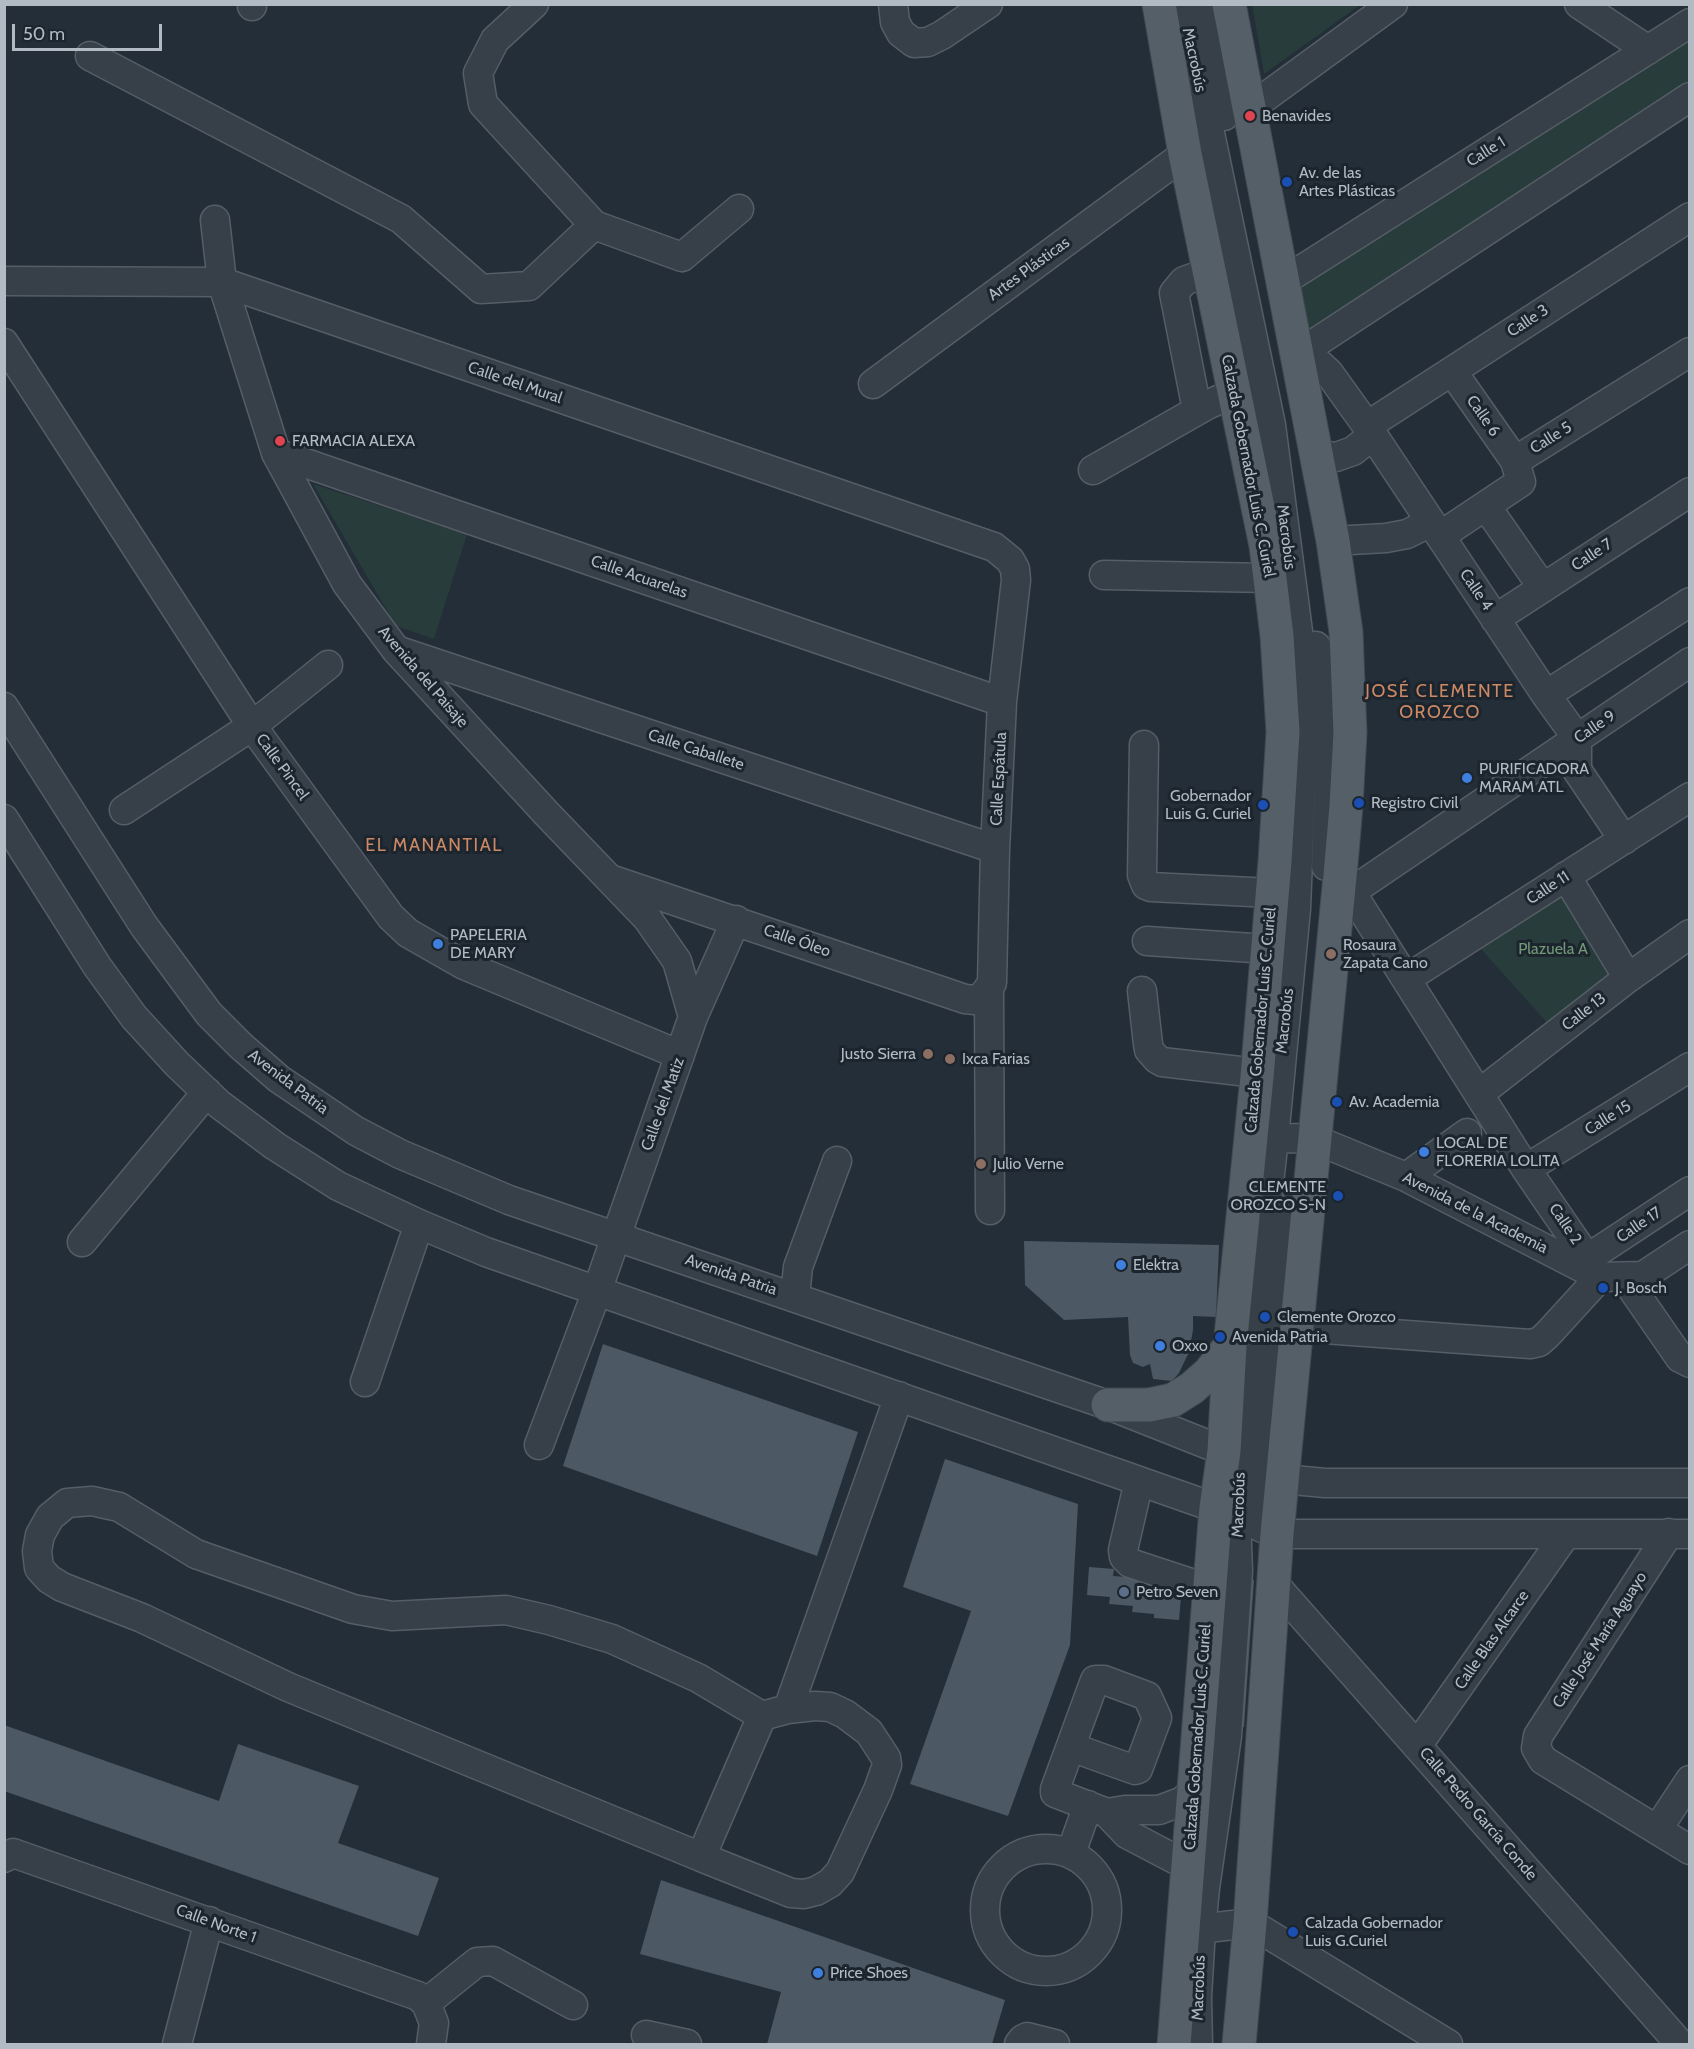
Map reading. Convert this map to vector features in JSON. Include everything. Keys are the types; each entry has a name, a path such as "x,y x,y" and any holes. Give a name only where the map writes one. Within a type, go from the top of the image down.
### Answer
{"main road":[{"name":"Calzada Gobernador Luis C. Curiel","path":"1159,4 1185,154 1266,546 1277,636 1282,732 1268,950 1257,1073 1262,1139 1230,1346 1253,1465 1270,1532 1275,1585 1243,1924 1239,2044"},
{"name":"Calzada Gobernador Luis C. Curiel","path":"1174,2044 1192,1930 1188,1866 1209,1589 1226,1512 1253,1465 1298,1328 1311,1139 1346,806 1350,733 1346,632 1334,541 1316,454 1301,353 1282,282 1228,4"},
{"path":"1108,1405 1149,1405 1173,1400 1192,1388 1210,1372 1230,1346"}],"street":[{"path":"534,4 495,40 478,73 483,104 594,225 682,257 739,209"},
{"path":"893,4 895,22 906,38 914,43 928,42 942,35 988,4"},
{"name":"Macrobús","path":"1182,4 1271,425 1299,639 1302,760 1296,909 1262,1139 1246,1388 1253,1465"},
{"name":"Macrobús","path":"1207,4 1236,196 1287,450 1316,647 1329,761 1325,909 1311,1139 1284,1254 1253,1465"},
{"path":"1249,109 1393,4"},
{"path":"1579,4 1648,50"},
{"name":"Calle 1","path":"1282,282 1689,23"},
{"path":"90,56 401,219 481,289 529,286 594,225"},
{"path":"1301,353 1689,98"},
{"name":"Artes Plásticas","path":"873,384 1185,154"},
{"name":"Calle 3","path":"1316,454 1336,457 1353,452 1370,431 1452,371 1689,217"},
{"name":"Avenida del Paisaje","path":"215,220 222,282 276,453 347,584 396,650 547,814 647,918 677,961 693,1017"},
{"path":"1197,410 1174,293 1184,281 1209,272"},
{"name":"Calle del Mural","path":"4,281 222,282 994,547 1010,560"},
{"name":"Calle Pincel","path":"4,343 252,726 390,917 408,933 464,965 680,1055"},
{"name":"Calle 4","path":"1301,353 1329,373 1577,738"},
{"name":"Calle 5","path":"1334,541 1386,538 1407,534 1419,528 1435,528 1486,506 1521,482 1515,461 1688,357"},
{"name":"Calle 6","path":"1452,371 1515,461"},
{"path":"1093,470 1197,410 1234,393"},
{"name":"Calle Acuarelas","path":"276,453 1002,702"},
{"name":"Calle 7","path":"1495,619 1689,492"},
{"path":"1486,506 1543,588"},
{"name":"Calle Espátula","path":"990,1210 986,993 992,983 1002,702 1016,580 1015,569 1010,560"},
{"path":"1104,575 1270,578"},
{"path":"1546,695 1689,602"},
{"name":"Calle Caballete","path":"396,650 995,849"},
{"name":"Calle 9","path":"1351,892 1689,662"},
{"path":"124,810 252,726 328,665"},
{"name":"Avenida Patria","path":"4,706 144,926 209,1014 241,1046 279,1078 356,1131 400,1154 509,1200 1108,1405 1253,1465 1325,1483 1689,1483"},
{"path":"1577,738 1577,770 1624,840"},
{"path":"1144,745 1142,875 1146,885 1272,893"},
{"name":"Calle 11","path":"1406,979 1689,797"},
{"path":"4,819 97,966 134,1017 177,1064 219,1104 284,1152 338,1186 419,1224 486,1252 1226,1512 1270,1532 1679,1533"},
{"path":"1566,876 1628,978"},
{"name":"Calle Óleo","path":"610,879 965,999 975,1000 986,993"},
{"name":"Calle 2","path":"1351,892 1526,1169 1604,1271 1680,1358 1689,1363"},
{"name":"Calle del Matiz","path":"539,1445 597,1291 693,1017 736,920"},
{"name":"Calle 13","path":"1480,1093 1628,978 1689,934"},
{"path":"1147,941 1268,950"},
{"path":"1142,992 1149,1050 1157,1059 1162,1062 1257,1073"},
{"name":"Calle 15","path":"1526,1169 1689,1067"},
{"path":"82,1242 207,1092"},
{"path":"1406,1177 1467,1134"},
{"name":"Avenida de la Academia","path":"1262,1139 1311,1139 1406,1177 1604,1271"},
{"path":"795,1297 798,1267 837,1161"},
{"name":"Calle 17","path":"1604,1271 1689,1191"},
{"path":"365,1382 419,1224"},
{"path":"1298,1328 1530,1344 1539,1342 1547,1335 1604,1271 1642,1276 1689,1245"},
{"path":"701,1857 775,1713 899,1396"},
{"path":"1139,1481 1123,1550 1124,1557 1130,1563 1209,1589"},
{"path":"92,1501 118,1507 196,1554 353,1609 392,1616 506,1610 549,1620 612,1639 775,1713 814,1706 830,1707 845,1714 869,1732 886,1758 887,1765 878,1790 840,1872 830,1883 816,1891 804,1894 791,1893 701,1857 288,1687 142,1618 62,1587 49,1579 39,1568 37,1551 40,1535 50,1516 67,1503 92,1501"},
{"name":"Macrobús","path":"1198,2044 1192,1930 1205,1887 1227,1736 1238,1571 1226,1512"},
{"name":"Macrobús","path":"1222,2044 1243,1924 1270,1532"},
{"name":"Calle José María Aguayo","path":"1657,1830 1543,1760 1536,1748 1538,1736 1679,1533"},
{"name":"Calle Blas Alcarce","path":"1417,1746 1566,1534"},
{"name":"Calle Pedro García Conde","path":"1275,1585 1680,2044"},
{"path":"1071,1747 1055,1792 1098,1809 1127,1834 1188,1866"},
{"path":"1689,1780 1657,1830 1689,1850"},
{"path":"1098,1809 1160,1810 1183,1801 1193,1791"},
{"path":"1071,1853 1098,1809"},
{"path":"1051,1848 1071,1853 1088,1864 1101,1881 1107,1900 1107,1921 1104,1931 1087,1956 1070,1967 1049,1972 1029,1969 1010,1960 996,1946 987,1928 984,1908 988,1888 998,1871 1012,1858 1031,1850 1051,1848"},
{"name":"Calle Norte 1","path":"4,1858 12,1852 410,1993 426,2003"},
{"path":"177,2044 209,1921"},
{"path":"1192,1930 1243,1924 1448,2044"},
{"path":"431,2044 434,2023 426,2003 477,1962 493,1961 573,2005"},
{"path":"646,2035 687,2044"},
{"path":"1019,2044 1027,2037 1055,2044"}],"green space":[{"path":"1252,4 1360,4 1360,5 1264,74"},
{"path":"1689,27 1689,96 1313,341 1284,283"},
{"path":"313,484 467,534 434,639 396,626"},
{"name":"Plazuela A","path":"1566,876 1630,968 1551,1027 1471,938"}],"building":[{"name":"Elektra","path":"1024,1241 1219,1245 1216,1317 1193,1316 1189,1352 1179,1373 1172,1381 1153,1379 1150,1364 1143,1367 1133,1363 1130,1355 1128,1317 1064,1320 1025,1285"},
{"path":"603,1344 858,1432 817,1556 563,1466"},
{"path":"945,1459 1078,1504 1070,1645 1008,1816 910,1784 971,1611 903,1587"},
{"name":"Petro Seven","path":"1089,1567 1114,1569 1113,1576 1139,1578 1138,1586 1162,1588 1161,1595 1181,1597 1179,1620 1154,1618 1154,1614 1132,1612 1133,1606 1109,1604 1110,1597 1087,1595"},
{"path":"1241,1578 1254,1580 1244,1727 1231,1727"},
{"path":"4,1725 219,1801 238,1744 359,1786 338,1843 439,1878 418,1936 4,1791"},
{"name":"Price Shoes","path":"661,1880 1005,2000 992,2044 767,2044 781,1992 640,1954"}],"place":[{"name":"Benavides","path":"1250,116"},
{"name":"Av. de las Artes Plásticas","path":"1287,182"},
{"name":"FARMACIA ALEXA","path":"280,441"},
{"name":"PURIFICADORA MARAM ATL","path":"1467,778"},
{"name":"Registro Civil","path":"1359,803"},
{"name":"Gobernador Luis G. Curiel","path":"1263,805"},
{"name":"PAPELERIA DE MARY","path":"438,944"},
{"name":"Rosaura Zapata Cano","path":"1331,954"},
{"name":"Justo Sierra","path":"928,1054"},
{"name":"Ixca Farias","path":"950,1059"},
{"name":"Av. Academia","path":"1337,1102"},
{"name":"LOCAL DE FLORERIA LOLITA","path":"1424,1152"},
{"name":"Julio Verne","path":"981,1164"},
{"name":"CLEMENTE OROZCO S-N","path":"1338,1196"},
{"name":"Elektra","path":"1121,1265"},
{"name":"J. Bosch","path":"1603,1288"},
{"name":"Clemente Orozco","path":"1265,1317"},
{"name":"Avenida Patria","path":"1220,1337"},
{"name":"Oxxo","path":"1160,1346"},
{"name":"Petro Seven","path":"1124,1592"},
{"name":"Calzada Gobernador Luis G.Curiel","path":"1293,1932"},
{"name":"Price Shoes","path":"818,1973"}],"district":[{"name":"JOSÉ CLEMENTE OROZCO","path":"1440,702"},
{"name":"EL MANANTIAL","path":"434,846"}]}
